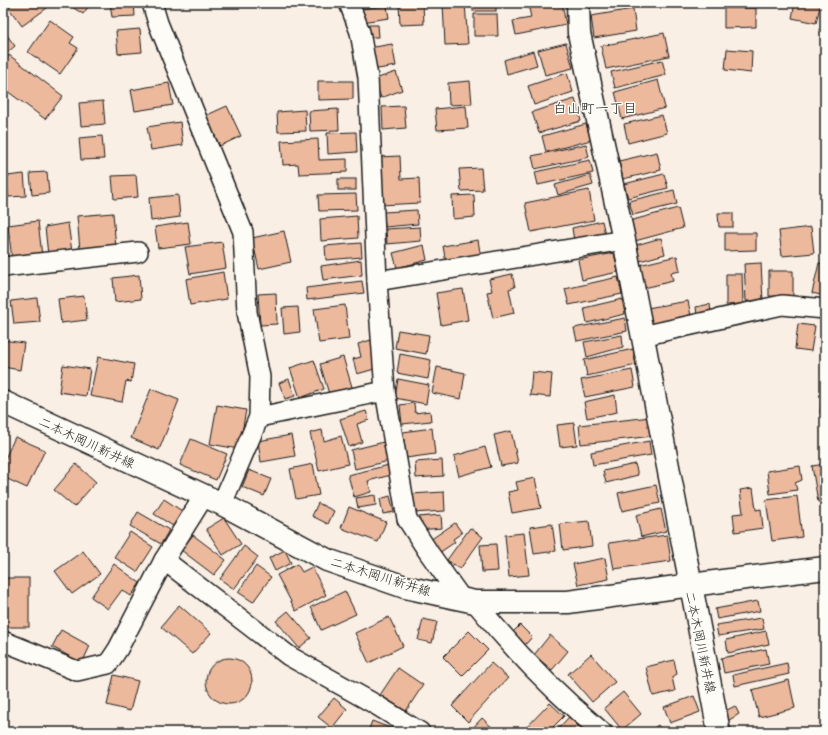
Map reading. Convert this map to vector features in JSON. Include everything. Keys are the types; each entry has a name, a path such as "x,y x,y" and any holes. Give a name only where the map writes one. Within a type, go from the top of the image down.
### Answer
{"main road":[{"path":"578,3 578,34 624,240 691,585 825,568"},
{"name":"二本木岡川新井線","path":"3,402 213,500 327,560 405,586 468,600 568,602 691,585 719,732"}],"street":[{"path":"3,641 77,671 108,664 118,650 164,560 213,500 259,417 260,377 246,312 243,232 158,23 152,3"},
{"path":"349,3 360,32 368,77 377,281 385,391 407,519 429,553 468,600 572,708 602,732"},
{"path":"377,281 624,240"},
{"path":"3,267 138,252"},
{"path":"642,336 782,305 825,309"},
{"path":"259,417 385,391"},
{"path":"164,560 289,656 373,703 420,732"}],"building":[{"path":"5,3 43,3 47,8 22,26"},
{"path":"66,3 91,3 83,14"},
{"path":"110,3 134,3 135,16 112,17"},
{"path":"399,3 423,3 424,24 400,25"},
{"path":"443,3 465,3 468,44 445,45"},
{"path":"473,3 496,3 496,11 473,11"},
{"path":"562,3 566,25 516,35 513,21 531,18 529,8"},
{"path":"795,3 821,3 816,23 792,18"},
{"path":"387,6 389,18 361,22 359,9"},
{"path":"724,8 756,8 756,27 724,28"},
{"path":"633,9 636,31 594,38 591,16"},
{"path":"474,14 497,14 498,36 474,36"},
{"path":"50,20 74,37 70,43 78,48 60,74 28,52"},
{"path":"366,25 378,25 379,37 366,37"},
{"path":"140,29 142,52 118,54 116,31"},
{"path":"3,30 15,46 3,56"},
{"path":"664,33 669,56 606,69 601,46"},
{"path":"566,43 573,68 545,75 538,50"},
{"path":"392,44 396,66 372,70 369,48"},
{"path":"727,49 752,51 751,73 725,70"},
{"path":"533,51 537,65 507,74 504,60"},
{"path":"9,55 63,96 45,119 3,88 3,64"},
{"path":"662,60 666,75 615,88 611,72"},
{"path":"396,72 402,90 381,98 375,79"},
{"path":"567,73 573,92 534,105 528,86"},
{"path":"658,80 665,108 622,119 615,92"},
{"path":"318,81 353,81 353,99 318,100"},
{"path":"470,81 472,104 449,105 448,83"},
{"path":"169,83 173,105 135,111 131,90"},
{"path":"575,99 581,121 539,133 532,112"},
{"path":"103,101 105,124 81,126 79,103"},
{"path":"227,106 241,136 220,146 205,116"},
{"path":"404,106 406,128 383,130 382,107"},
{"path":"466,106 468,128 437,130 435,109"},
{"path":"338,109 339,130 310,131 309,111"},
{"path":"305,110 306,131 278,132 277,112"},
{"path":"662,115 667,133 628,143 624,124"},
{"path":"180,122 183,145 151,150 147,127"},
{"path":"586,124 591,140 546,152 542,136"},
{"path":"356,132 357,152 328,154 327,133"},
{"path":"102,136 104,159 81,160 79,138"},
{"path":"318,139 319,160 347,159 347,172 299,174 298,164 283,165 281,141"},
{"path":"586,144 589,157 535,169 532,156"},
{"path":"657,152 661,170 623,179 619,161"},
{"path":"400,156 401,179 419,178 420,203 380,205 378,157"},
{"path":"590,160 593,173 538,185 535,172"},
{"path":"481,168 483,190 461,191 459,169"},
{"path":"47,172 49,193 32,195 30,173"},
{"path":"24,174 26,196 8,197 7,176"},
{"path":"664,174 668,188 628,198 624,184"},
{"path":"136,175 138,197 114,199 112,176"},
{"path":"590,175 593,185 558,195 555,185"},
{"path":"338,179 356,179 356,190 338,190"},
{"path":"589,190 594,220 531,232 525,203"},
{"path":"674,190 677,204 633,215 629,201"},
{"path":"356,194 357,210 319,211 318,195"},
{"path":"178,195 180,217 151,221 149,198"},
{"path":"474,195 475,217 453,219 452,196"},
{"path":"678,208 683,228 635,241 629,221"},
{"path":"417,210 418,224 385,227 384,212"},
{"path":"113,213 116,248 80,250 77,216"},
{"path":"718,213 733,213 733,227 719,227"},
{"path":"357,216 358,238 321,241 320,219"},
{"path":"38,221 42,256 12,260 8,225"},
{"path":"602,221 605,234 574,241 572,228"},
{"path":"188,222 191,244 158,248 155,227"},
{"path":"68,223 72,252 48,255 45,227"},
{"path":"420,227 421,241 387,244 386,229"},
{"path":"811,227 814,253 782,256 779,231"},
{"path":"284,231 291,262 259,269 252,238"},
{"path":"725,233 756,233 756,250 725,251"},
{"path":"661,238 665,254 640,261 636,245"},
{"path":"478,240 481,258 446,263 443,246"},
{"path":"222,242 226,268 190,274 185,247"},
{"path":"361,243 362,257 326,260 325,246"},
{"path":"424,245 427,260 397,268 393,253"},
{"path":"614,253 618,272 582,280 578,260"},
{"path":"677,256 680,271 671,273 673,281 644,288 639,265"},
{"path":"361,260 362,275 323,280 321,266"},
{"path":"761,263 763,301 746,301 744,264"},
{"path":"819,263 825,264 825,296 812,293"},
{"path":"769,271 793,271 793,297 769,296"},
{"path":"223,272 227,299 190,305 186,279"},
{"path":"512,274 515,287 509,289 514,313 493,318 487,292 492,291 489,279"},
{"path":"726,274 742,274 743,304 726,305"},
{"path":"139,275 141,299 115,302 113,278"},
{"path":"618,277 622,294 569,305 565,289"},
{"path":"362,281 364,293 307,300 306,288"},
{"path":"463,289 468,320 441,325 436,293"},
{"path":"276,293 277,324 260,325 258,294"},
{"path":"84,296 87,320 61,323 58,299"},
{"path":"37,298 40,322 14,324 11,301"},
{"path":"622,299 625,314 587,323 584,308"},
{"path":"688,301 692,321 651,329 647,308"},
{"path":"710,304 711,314 697,316 696,307"},
{"path":"345,305 349,339 319,343 314,309"},
{"path":"298,307 300,332 284,334 282,308"},
{"path":"625,318 627,331 577,341 574,328"},
{"path":"798,324 815,326 811,351 795,349"},
{"path":"398,330 429,335 426,354 395,348"},
{"path":"622,335 623,347 587,357 584,342"},
{"path":"3,340 24,343 20,370 3,367"},
{"path":"371,340 378,368 357,374 353,359 361,357 358,344"},
{"path":"633,349 636,365 587,376 584,360"},
{"path":"400,354 431,360 428,379 397,373"},
{"path":"98,357 134,364 131,382 126,381 122,402 90,396"},
{"path":"343,357 352,387 329,394 320,364"},
{"path":"314,360 324,389 300,398 290,368"},
{"path":"63,365 90,369 86,396 59,392"},
{"path":"437,367 465,373 461,399 432,393"},
{"path":"825,369 825,414 820,413"},
{"path":"632,370 635,387 585,397 581,380"},
{"path":"532,372 552,374 550,397 530,395"},
{"path":"289,379 295,396 285,399 279,383"},
{"path":"398,379 429,385 426,404 395,398"},
{"path":"151,389 179,400 159,450 131,438"},
{"path":"615,395 617,412 587,418 584,402"},
{"path":"414,403 415,413 430,411 431,421 402,424 400,405"},
{"path":"217,405 246,410 239,449 210,444"},
{"path":"366,411 369,420 357,424 362,442 349,447 340,419"},
{"path":"651,417 653,436 581,444 579,425"},
{"path":"574,423 577,445 560,447 557,425"},
{"path":"432,428 435,454 406,458 403,432"},
{"path":"322,430 324,441 341,436 348,464 319,471 310,433"},
{"path":"511,431 518,463 501,466 494,435"},
{"path":"291,435 295,456 261,462 258,441"},
{"path":"15,437 45,450 27,488 3,477 3,463"},
{"path":"191,439 227,454 216,480 180,465"},
{"path":"649,441 651,455 593,465 591,452"},
{"path":"384,442 389,461 355,469 351,450"},
{"path":"485,447 491,467 459,476 454,456"},
{"path":"442,460 443,476 416,478 415,462"},
{"path":"76,464 96,482 74,507 54,490"},
{"path":"313,464 319,495 296,499 290,469"},
{"path":"635,464 638,475 606,483 603,471"},
{"path":"825,464 825,501 818,502 812,466"},
{"path":"389,465 391,475 368,481 371,492 354,497 348,475"},
{"path":"800,466 802,480 795,483 797,490 770,494 767,471"},
{"path":"249,470 271,479 264,496 242,487"},
{"path":"535,478 541,508 512,513 508,492 518,490 516,482"},
{"path":"656,485 660,503 622,511 618,493"},
{"path":"753,488 756,510 761,509 763,528 735,532 733,514 743,513 740,490"},
{"path":"444,492 445,511 412,513 411,494"},
{"path":"375,495 376,505 358,508 356,498"},
{"path":"390,496 394,512 383,514 380,499"},
{"path":"797,496 802,537 772,541 766,500"},
{"path":"164,499 182,511 173,526 154,514"},
{"path":"318,503 334,511 328,524 312,516"},
{"path":"349,507 386,522 378,542 341,528"},
{"path":"661,509 666,531 641,537 636,515"},
{"path":"138,512 169,530 161,544 130,526"},
{"path":"441,515 442,528 419,530 418,517"},
{"path":"825,515 825,541 821,516"},
{"path":"224,518 241,544 223,555 206,529"},
{"path":"589,521 592,546 563,550 560,524"},
{"path":"455,523 462,533 453,539 455,542 439,553 430,540"},
{"path":"552,524 556,551 534,554 530,527"},
{"path":"470,528 483,537 460,569 447,560"},
{"path":"130,532 153,547 137,572 114,557"},
{"path":"524,533 529,575 509,577 505,535"},
{"path":"193,535 226,560 214,575 181,550"},
{"path":"667,535 671,561 614,569 609,543"},
{"path":"496,544 498,571 482,572 480,545"},
{"path":"244,546 258,557 234,589 220,579"},
{"path":"285,550 291,563 275,571 269,558"},
{"path":"83,551 100,574 72,594 55,571"},
{"path":"605,558 609,579 578,585 573,564"},
{"path":"114,564 140,583 131,596 122,590 108,609 91,597"},
{"path":"297,564 302,572 312,567 326,595 296,611 277,575"},
{"path":"256,566 271,577 253,602 238,592"},
{"path":"4,578 29,578 29,627 4,627"},
{"path":"345,591 356,614 321,630 311,607"},
{"path":"758,601 760,611 717,619 715,609"},
{"path":"179,605 211,633 192,654 161,627"},
{"path":"288,611 311,638 299,648 276,621"},
{"path":"389,617 403,646 369,663 355,633"},
{"path":"762,618 764,629 718,636 716,625"},
{"path":"423,619 437,622 432,643 418,640"},
{"path":"520,625 532,637 525,645 512,633"},
{"path":"61,630 90,646 82,663 52,647"},
{"path":"469,631 488,650 462,676 443,657"},
{"path":"766,631 769,644 728,653 726,640"},
{"path":"550,635 568,651 552,670 534,655"},
{"path":"766,649 769,664 724,673 721,658"},
{"path":"591,654 615,682 592,702 568,674"},
{"path":"234,658 246,664 251,672 251,690 246,698 238,703 224,704 212,698 207,690 206,676 212,664 220,659"},
{"path":"674,660 677,674 672,677 675,691 653,696 646,667"},
{"path":"491,663 508,678 468,722 452,706"},
{"path":"787,663 789,674 735,686 733,675"},
{"path":"398,668 423,685 406,711 380,695"},
{"path":"114,675 138,681 130,711 107,705"},
{"path":"789,680 795,708 759,717 752,690"},
{"path":"623,692 641,714 622,730 604,708"},
{"path":"694,696 700,712 670,723 664,707"},
{"path":"334,698 347,709 332,728 318,717"},
{"path":"550,703 564,716 548,732 522,732"},
{"path":"735,706 739,714 726,722 721,713"},
{"path":"569,717 584,732 555,732"},
{"path":"482,718 497,732 469,732"},
{"path":"372,721 400,732 368,732"},
{"path":"658,725 663,732 648,732"}],"district":[{"name":"白山町一丁目","path":"595,108"}]}
